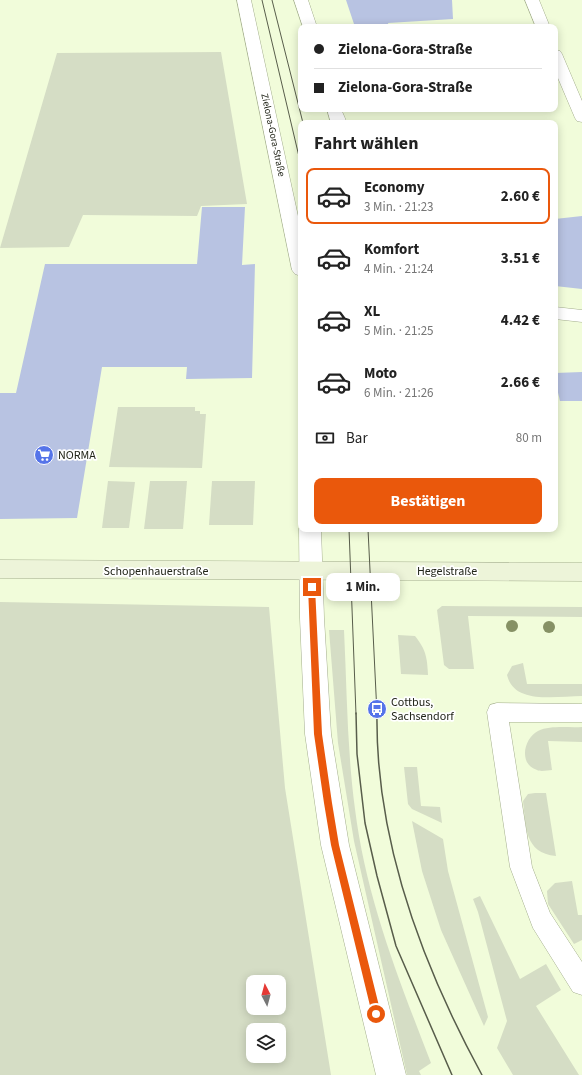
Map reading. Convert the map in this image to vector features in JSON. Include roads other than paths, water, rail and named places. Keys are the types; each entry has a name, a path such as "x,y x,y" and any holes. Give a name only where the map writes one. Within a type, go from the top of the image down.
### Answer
{"street":[{"name":"Zielona-Gora-Straße","path":"244,0 298,256"},
{"path":"302,0 309,24"},
{"path":"532,0 542,24"},
{"path":"558,61 582,118"},
{"path":"558,313 582,316"},
{"path":"310,532 318,734 335,845 391,1075"},
{"name":"Schopenhauerstraße","path":"0,569 311,571"},
{"name":"Hegelstraße","path":"311,571 582,572"}],"lane":[{"path":"582,713 497,712 520,867 541,920 582,983"}],"tram line":[{"path":"262,0 298,152"},
{"path":"272,0 298,103"},
{"path":"300,112 302,120"},
{"path":"349,532 356,714"},
{"path":"368,532 377,714"},
{"path":"356,713 357,754 365,823 377,876 396,946 452,1075"},
{"path":"377,713 378,761 384,808 406,900 422,946 440,990 482,1075"}],"place":[{"name":"NORMA","path":"44,455"},
{"name":"Cottbus, Sachsendorf","path":"377,709"}]}
